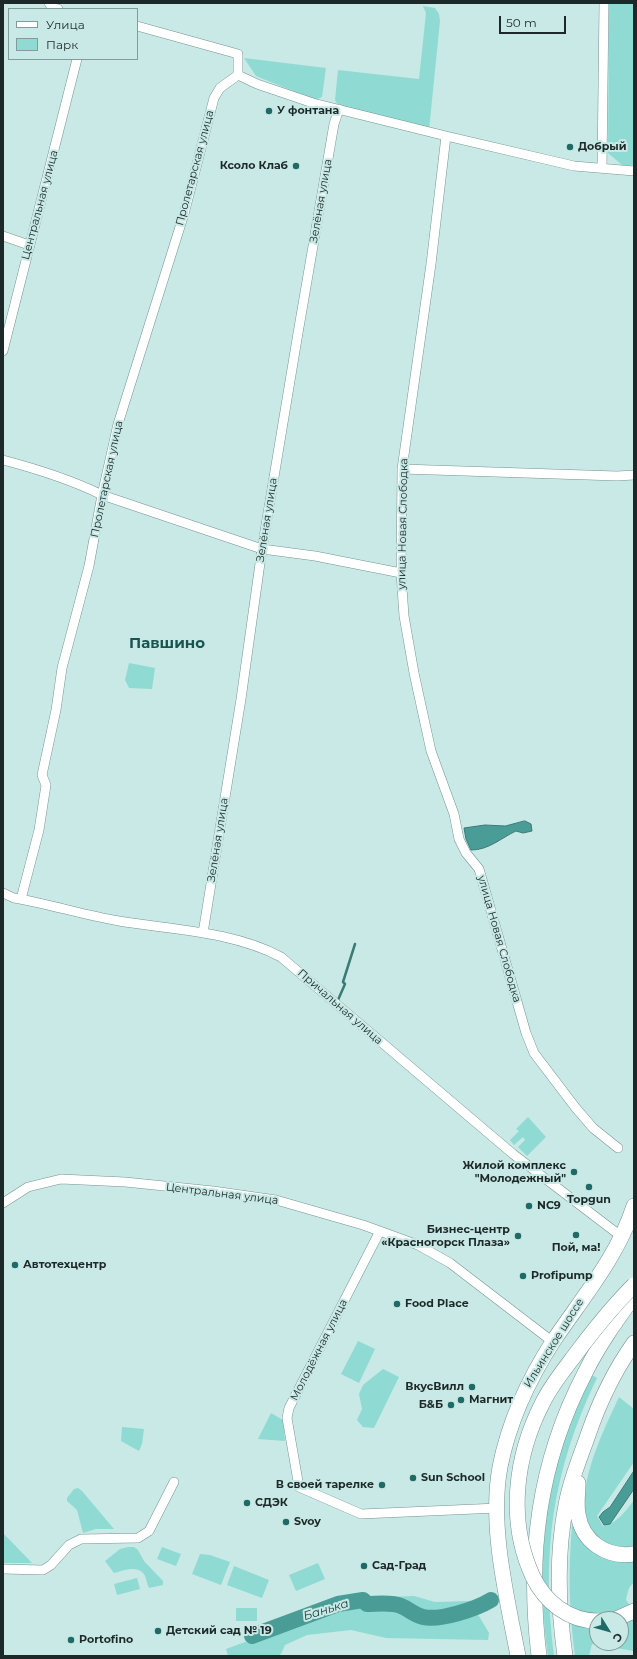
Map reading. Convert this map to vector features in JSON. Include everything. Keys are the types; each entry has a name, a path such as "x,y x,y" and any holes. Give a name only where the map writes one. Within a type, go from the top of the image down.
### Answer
{"main road":[{"name":"Ильинское шоссе","path":"518,1656 500,1556 498,1508 500,1468 508,1432 520,1398 532,1375 552,1342 606,1264 622,1237 634,1206"},
{"path":"589,1620 576,1618 566,1613 543,1593 535,1582 523,1548 518,1524 517,1486 522,1456 531,1428 543,1401 561,1373 589,1337 634,1285"},
{"path":"540,1656 536,1629 536,1532 553,1449 574,1394 585,1372 610,1331 634,1296"},
{"path":"565,1656 559,1607 561,1541 566,1504 580,1456 594,1416 609,1384 634,1343"},
{"path":"580,1456 577,1504 578,1515 584,1534 602,1550 617,1555 634,1554"}],"street":[{"path":"602,168 604,3"},
{"path":"138,26 238,54 238,75 257,84 313,103 574,166 634,170"},
{"name":"Центральная улица","path":"3,350 29,245 57,143 77,60"},
{"name":"Пролетарская улица","path":"21,899 39,830 46,785 42,775 56,710 62,668 89,566 102,495 118,424 184,214 214,98 220,88 238,75"},
{"name":"Зелёная улица","path":"203,933 239,707 262,549 334,124 339,109"},
{"name":"улица Новая Слободка","path":"446,136 431,264 402,469 401,573 404,616 414,673 431,751 454,814 459,839 466,853 479,869 526,1033 534,1052 586,1120 609,1142 618,1148"},
{"path":"3,236 29,245"},
{"path":"3,460 48,472 77,483 102,495 262,549 315,556 401,573"},
{"path":"402,469 617,476 634,475"},
{"name":"Причальная улица","path":"3,893 21,899 117,920 203,933 248,943 282,957 513,1154 622,1237"},
{"name":"Центральная улица","path":"3,1203 28,1187 39,1183 61,1179 125,1182 270,1198 314,1210 418,1245 450,1263 552,1342"},
{"name":"Молодёжная улица","path":"380,1232 289,1408 288,1418 299,1487 361,1514 498,1508"},
{"path":"3,1569 42,1570 52,1565 69,1545 81,1539 138,1538 149,1531 174,1482"}],"green space":[{"path":"609,3 634,3 634,165 623,166 608,153"},
{"path":"423,6 435,8 439,14 440,21 429,130 338,105 335,100 338,70 419,79 426,13"},
{"path":"244,58 326,68 322,97 315,100 256,76"},
{"path":"129,663 155,668 152,689 129,688 125,680"},
{"path":"528,1117 546,1137 527,1156 518,1147 525,1140 523,1137 514,1145 510,1140 519,1131 516,1129"},
{"path":"358,1341 375,1349 359,1383 341,1374"},
{"path":"383,1369 399,1377 374,1428 363,1427 357,1420 362,1409 359,1394 363,1385"},
{"path":"592,1375 597,1378 569,1446 560,1480 554,1513 550,1547 549,1582 550,1618 554,1656 548,1656 543,1597 543,1568 544,1539 548,1510 560,1453 569,1425"},
{"path":"619,1397 634,1409 634,1462 597,1516 603,1526 608,1525 616,1520 634,1500 634,1548 616,1548 602,1541 590,1528 585,1512 585,1492 589,1471 604,1430"},
{"path":"271,1413 283,1420 285,1441 258,1439"},
{"path":"122,1427 144,1429 142,1444 139,1451 121,1441"},
{"path":"78,1488 114,1529 96,1529 83,1533 77,1510 67,1501 67,1498 74,1489"},
{"path":"574,1525 634,1561 634,1582 629,1588 626,1600 634,1611 634,1651 629,1650 629,1611 589,1611 589,1651 590,1651 589,1656 575,1656 571,1624 570,1559 572,1526"},
{"path":"3,1533 32,1563 3,1563"},
{"path":"134,1547 138,1550 144,1561 163,1581 163,1585 149,1588 144,1574 137,1569 129,1569 114,1573 105,1561 120,1549"},
{"path":"162,1547 181,1554 176,1566 157,1559"},
{"path":"200,1554 210,1555 230,1562 221,1585 192,1574"},
{"path":"318,1563 325,1579 296,1591 289,1575"},
{"path":"234,1566 269,1580 262,1598 227,1585"},
{"path":"137,1578 140,1589 117,1595 114,1584"},
{"path":"414,1596 435,1602 470,1601 489,1633 488,1640 386,1638 351,1630 307,1635 285,1645 281,1654 277,1656 228,1656 226,1649 311,1618 326,1602 363,1598"},
{"path":"236,1608 257,1608 257,1621 236,1621"}],"shaded area":[{"path":"525,821 531,824 532,831 523,833 516,831 484,848 471,850 466,839 464,828 485,825 505,826"},
{"path":"634,1471 634,1489 610,1524 604,1525 599,1517 610,1507"}],"waterway":[{"path":"338,1000 345,984 343,982 355,944"},
{"name":"Банька","path":"252,1636 338,1604 363,1600 367,1604 397,1605 404,1607 420,1616 430,1618 448,1616 476,1607 491,1600"}],"place":[{"name":"У фонтана","path":"269,111"},
{"name":"Добрый","path":"570,147"},
{"name":"Ксоло Клаб","path":"296,166"},
{"name":"Жилой комплекс \"Молодежный\"","path":"574,1172"},
{"name":"Topgun","path":"589,1187"},
{"name":"NC9","path":"529,1206"},
{"name":"Пой, ма!","path":"576,1235"},
{"name":"Бизнес-центр «Красногорск Плаза»","path":"518,1236"},
{"name":"Автотехцентр","path":"15,1265"},
{"name":"Profipump","path":"523,1276"},
{"name":"Food Place","path":"397,1304"},
{"name":"ВкусВилл","path":"472,1387"},
{"name":"Магнит","path":"461,1400"},
{"name":"Б&Б","path":"451,1405"},
{"name":"Sun School","path":"413,1478"},
{"name":"В своей тарелке","path":"382,1485"},
{"name":"СДЭК","path":"247,1503"},
{"name":"Svoy","path":"286,1522"},
{"name":"Сад-Град","path":"364,1566"},
{"name":"Детский сад № 19","path":"158,1631"},
{"name":"Portofino","path":"71,1640"}],"district":[{"name":"Павшино","path":"167,644"}]}
